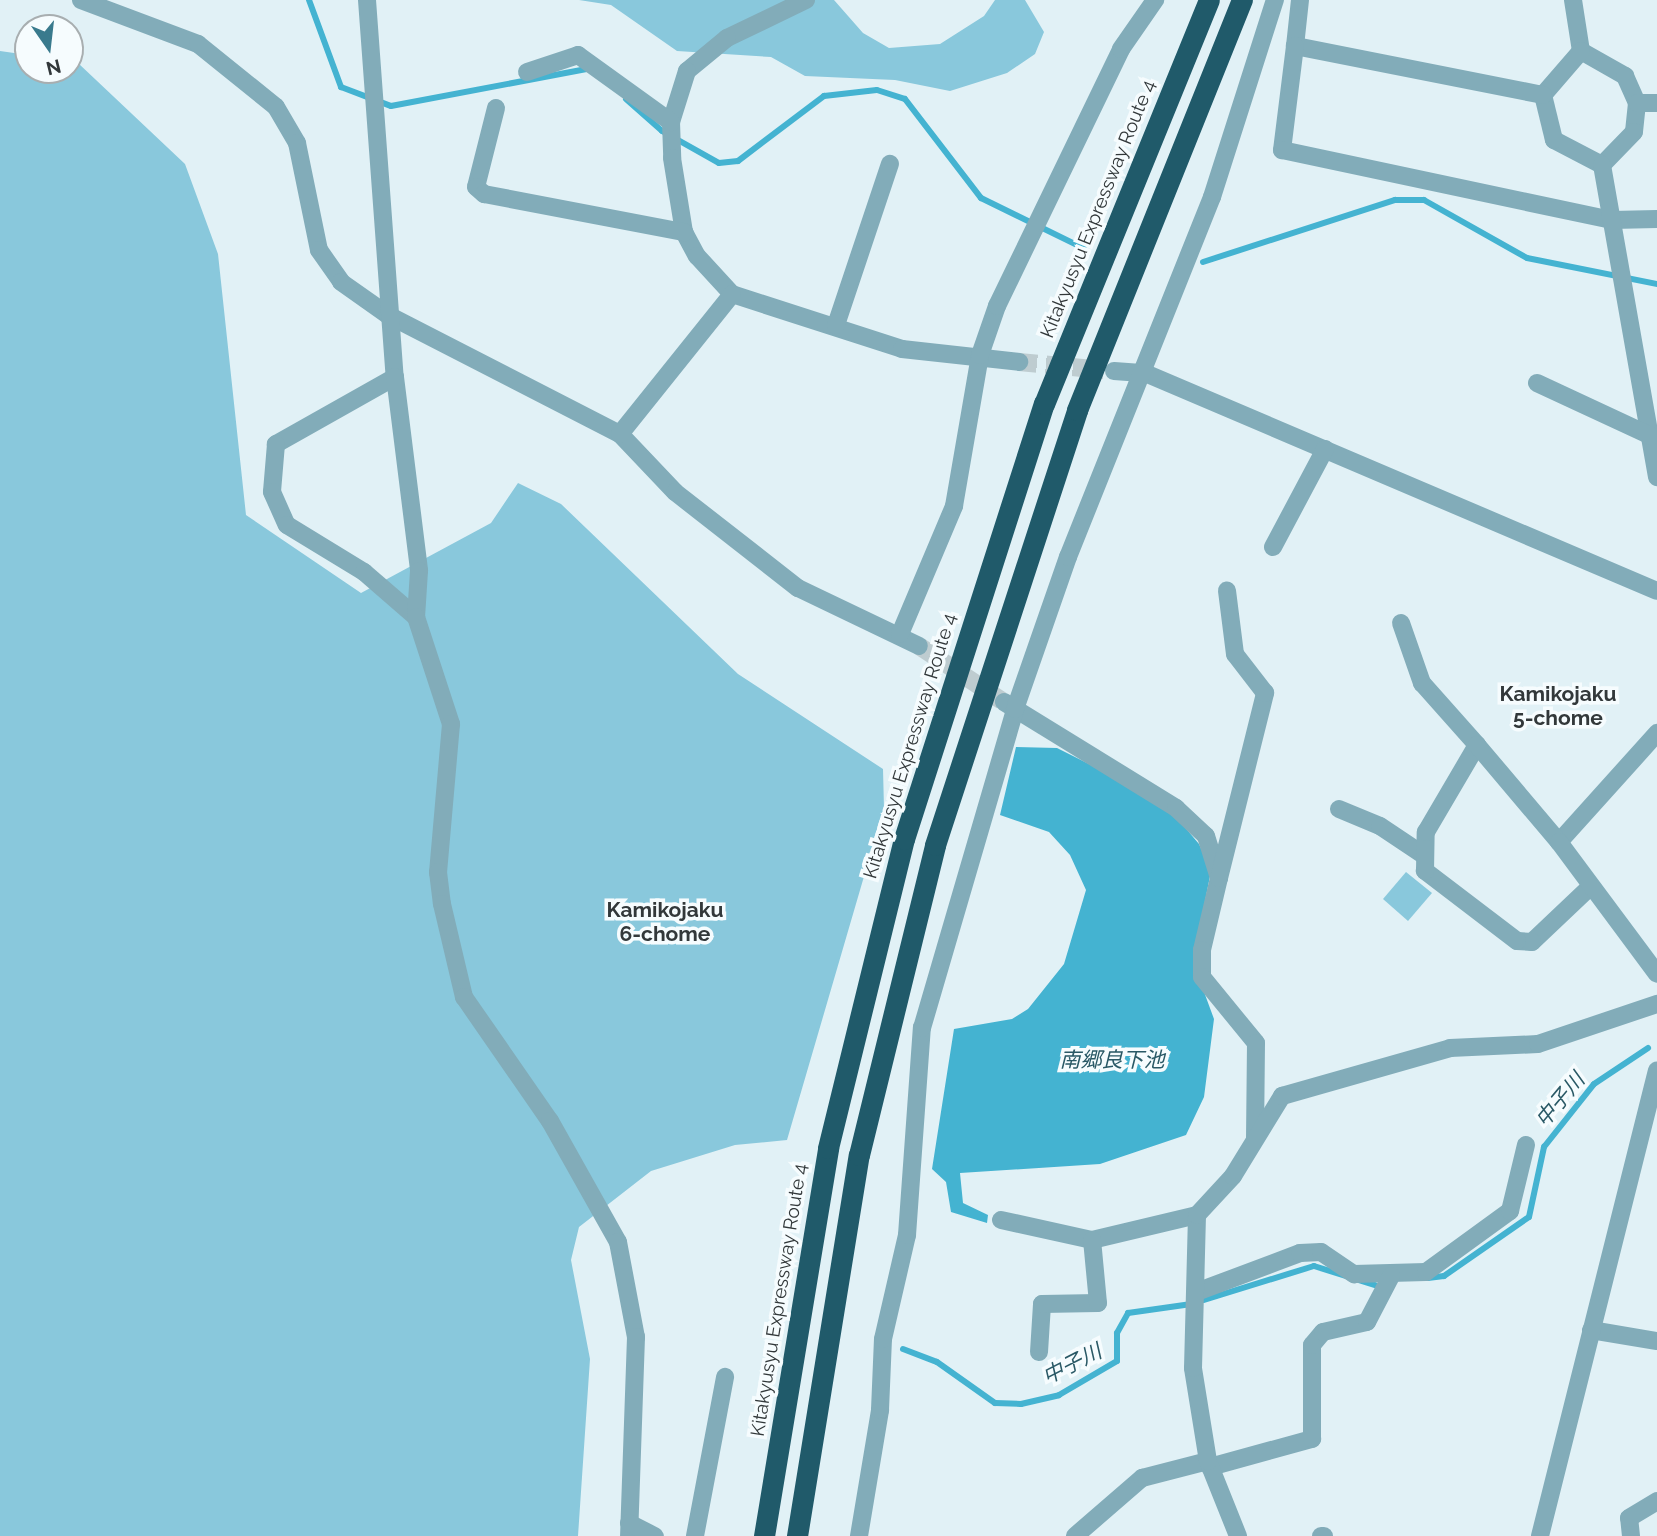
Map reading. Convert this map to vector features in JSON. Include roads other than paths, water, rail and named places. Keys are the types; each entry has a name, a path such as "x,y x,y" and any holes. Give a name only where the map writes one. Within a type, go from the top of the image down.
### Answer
{"highway":[{"name":"Kitakyusyu Expressway Route 4","path":"764,1536 828,1148 904,839 1044,404 1209,0"},
{"path":"797,1536 859,1155 939,832 1077,410 1242,0"}],"street":[{"path":"81,0 198,44 276,107 297,143 325,266 388,315 620,434 675,492 798,588 901,634 919,646"},
{"path":"367,0 388,315 419,571 416,617 452,724 438,872 464,997 550,1121 618,1242 636,1337 629,1529 655,1536"},
{"path":"806,0 727,38 687,71 671,127 671,158 684,232 732,294 836,325 902,349 980,355 1019,362"},
{"path":"901,634 954,506 980,355 1037,220 1121,49 1155,0"},
{"path":"859,1536 880,1410 883,1339 907,1236 922,1028 1010,705 1145,373 1212,197 1275,0"},
{"path":"1300,0 1282,150 1612,220 1657,219"},
{"path":"1543,95 1581,51 1573,0"},
{"path":"1295,46 1543,95"},
{"path":"1581,51 1625,76 1637,103 1634,132 1602,165"},
{"path":"527,72 578,55 671,127"},
{"path":"1543,95 1554,139 1602,165"},
{"path":"1637,103 1657,103"},
{"path":"496,108 476,187 484,194 684,232"},
{"path":"836,325 890,164"},
{"path":"1602,165 1626,289 1657,477"},
{"path":"620,434 732,294"},
{"path":"1114,371 1145,373 1657,591"},
{"path":"395,377 276,444 272,492 287,525 364,572 416,617"},
{"path":"1537,383 1650,436"},
{"path":"1273,547 1325,449"},
{"path":"1227,591 1235,654 1265,693 1202,950 1202,977 1256,1043 1254,1144"},
{"path":"1401,623 1422,684 1559,842 1657,974"},
{"path":"1010,705 1176,808 1206,836 1219,878"},
{"path":"1559,842 1657,733"},
{"path":"1477,745 1426,832 1425,871 1517,941 1532,942 1590,887"},
{"path":"1339,809 1380,825 1425,856"},
{"path":"1001,1220 1092,1240 1197,1215 1254,1144 1282,1097 1450,1048 1538,1044 1657,1004"},
{"path":"1540,1536 1657,1070"},
{"path":"1199,1291 1300,1253 1321,1252 1354,1274 1391,1276 1426,1272 1510,1211 1526,1145"},
{"path":"1197,1215 1199,1291 1193,1368 1209,1464 1238,1536"},
{"path":"1040,1352 1042,1304 1098,1303 1092,1240"},
{"path":"1075,1536 1142,1478 1312,1439 1312,1345 1323,1332 1367,1322 1391,1276"},
{"path":"1591,1330 1657,1341"},
{"path":"695,1536 725,1377"},
{"path":"1631,1536 1629,1518 1657,1501"}],"water":[{"name":"南郷良下池","path":"1016,747 1057,748 1117,778 1177,818 1199,844 1211,871 1193,962 1214,1019 1204,1097 1186,1135 1100,1164 960,1173 963,1203 988,1215 987,1223 951,1212 946,1182 932,1169 954,1029 1012,1019 1028,1009 1064,964 1086,890 1070,855 1049,832 1000,815"}],"waterway":[{"path":"309,0 341,87 391,106 587,69"},
{"path":"626,99 662,131 719,163 738,161 824,96 877,90 905,99 981,198 1083,248"},
{"path":"1203,262 1395,200 1424,200 1527,258 1657,284"},
{"name":"中子川","path":"1428,1278 1444,1276 1529,1217 1544,1147 1594,1084 1648,1048"},
{"name":"中子川","path":"1204,1300 1314,1266 1375,1285"},
{"name":"中子川","path":"903,1349 937,1362 995,1403 1021,1404 1059,1395 1117,1361 1117,1333 1128,1313 1191,1304"}],"tunnel":[{"path":"1019,362 1104,370"},
{"path":"919,646 1004,702"}],"district":[{"name":"Kamikojaku 5-chome","path":"1558,706"},
{"name":"Kamikojaku 6-chome","path":"665,922"}]}
